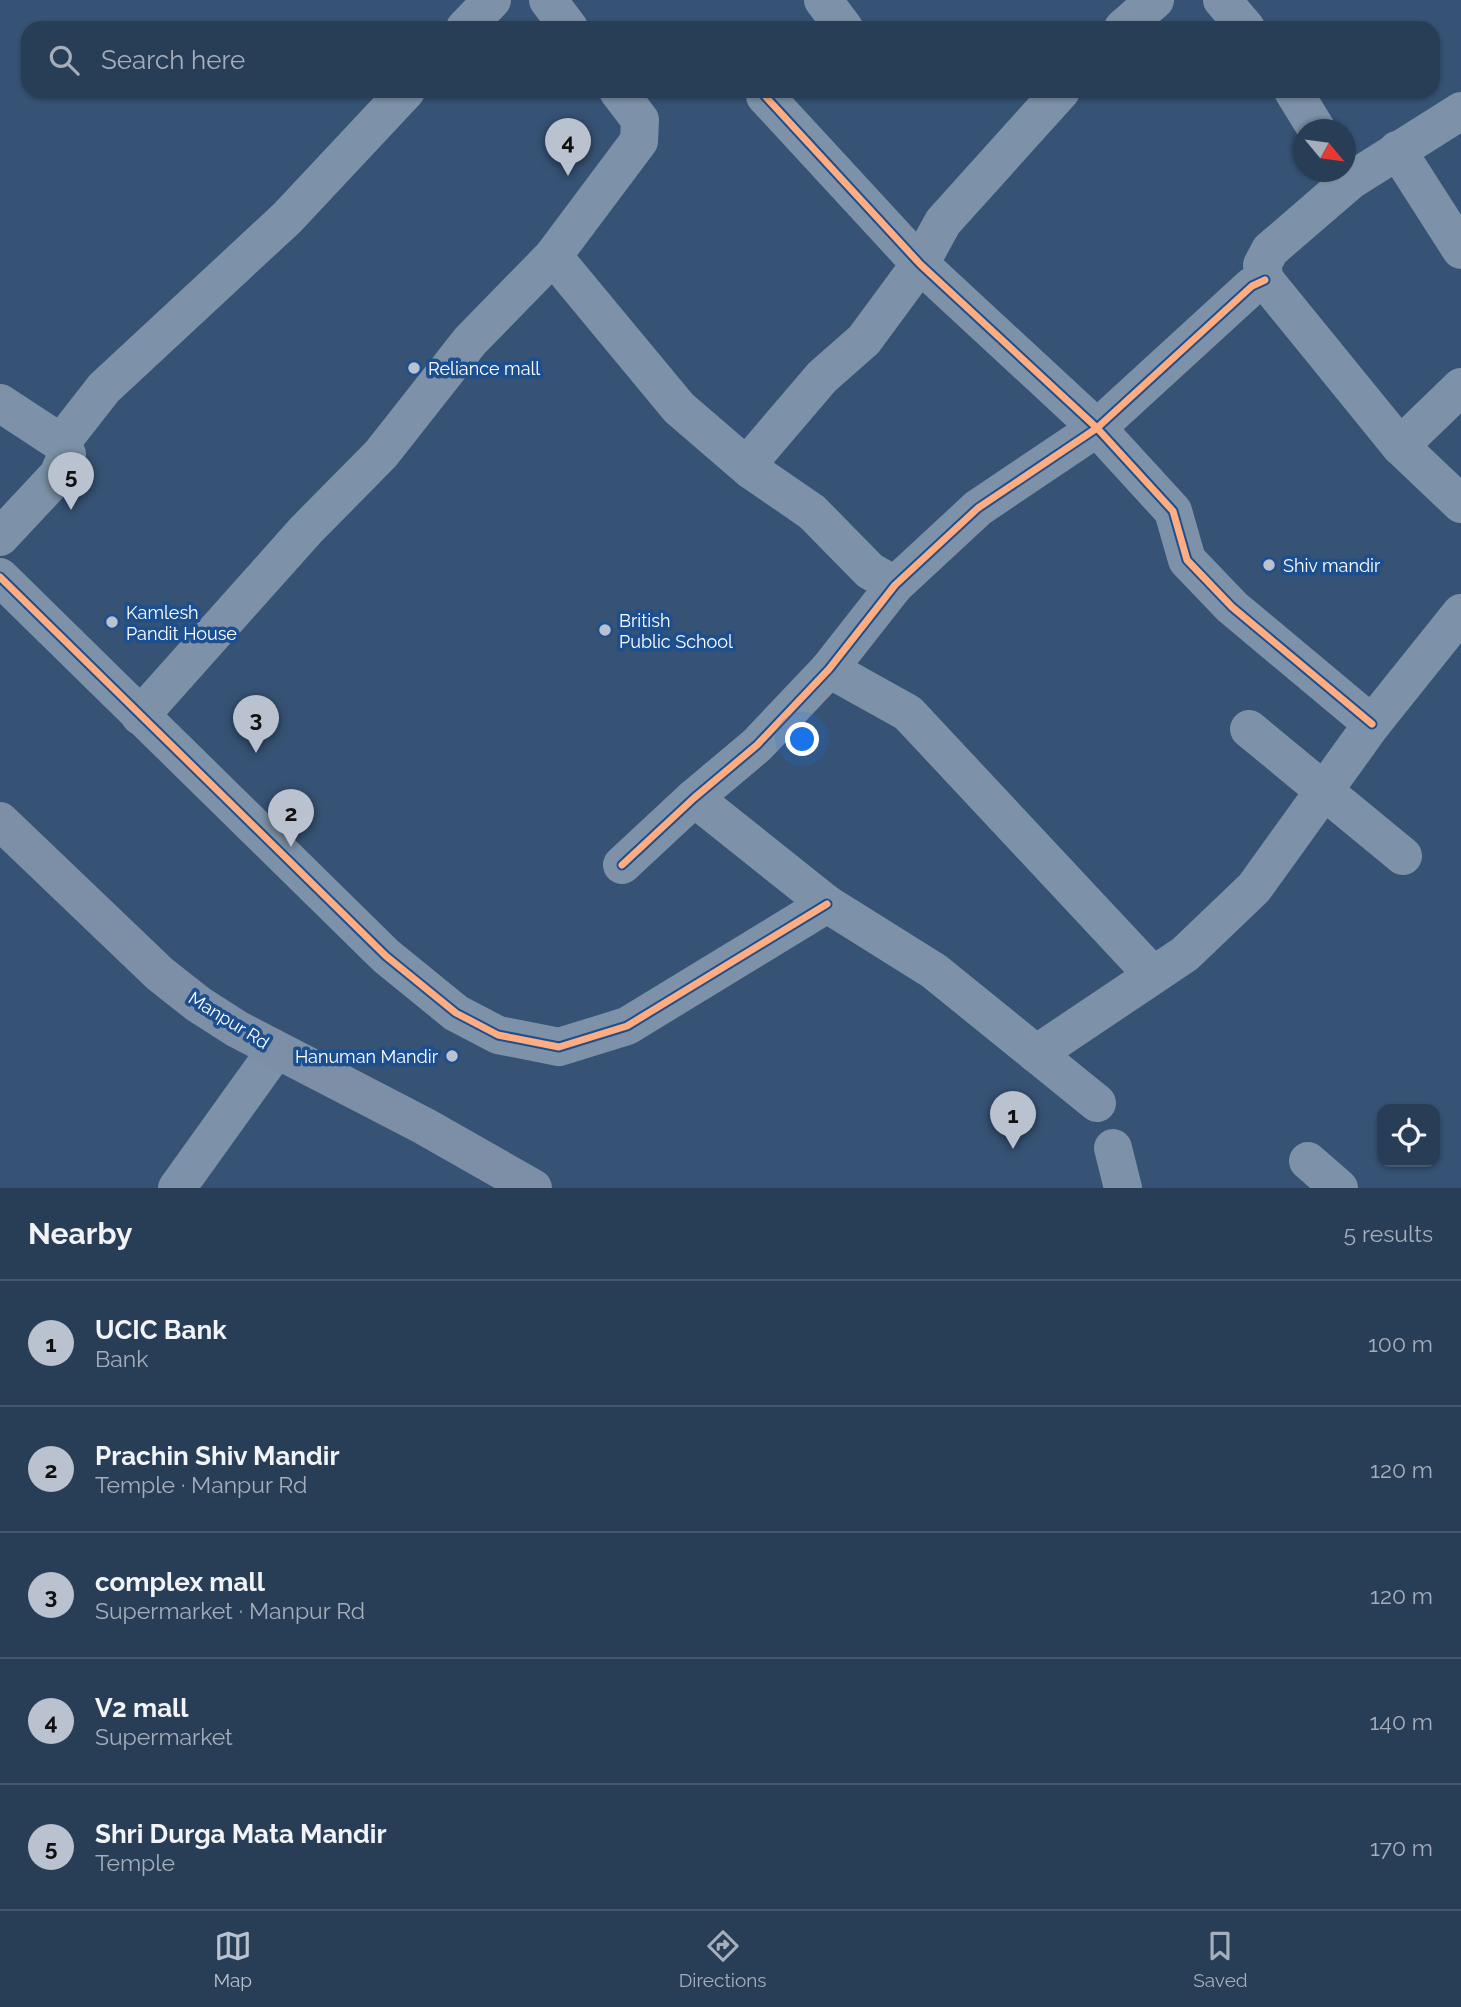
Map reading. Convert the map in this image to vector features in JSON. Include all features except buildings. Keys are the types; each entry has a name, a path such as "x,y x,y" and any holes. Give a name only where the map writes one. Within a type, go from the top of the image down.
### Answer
{"main road":[{"name":"Manpur Rd","path":"0,821 160,974 208,1010 276,1050 424,1126 533,1188"}],"street":[{"path":"472,21 492,0"},
{"path":"548,0 564,21"},
{"path":"823,0 839,21"},
{"path":"1131,21 1156,0"},
{"path":"1222,0 1240,21"},
{"path":"61,443 104,388 288,218 399,98"},
{"path":"140,716 306,530 381,454 470,341 554,256 639,141 640,120 623,98"},
{"path":"767,98 920,264 1097,428 1173,511 1187,561 1232,607 1372,724"},
{"path":"751,470 758,452 822,377 864,340 920,264 943,222 1055,98"},
{"path":"1297,98 1310,119"},
{"path":"1356,171 1461,111"},
{"path":"1397,150 1461,250"},
{"path":"1341,182 1270,250 1262,265 1265,280 1400,446 1461,504"},
{"path":"554,256 679,408 751,470 812,512 870,571 895,585"},
{"path":"622,865 694,798 757,745 829,669 895,585 978,508 1097,428 1252,286 1265,280"},
{"path":"1400,446 1461,387"},
{"path":"0,403 61,443 67,454 64,467 0,537"},
{"path":"0,578 386,956 456,1013 498,1035 559,1047 627,1026 827,904"},
{"path":"1036,1054 1185,954 1254,888 1372,724 1461,612"},
{"path":"829,669 908,713 1152,974"},
{"path":"1249,729 1403,856"},
{"path":"694,798 827,904 934,971 1097,1103"},
{"path":"177,1188 276,1050"},
{"path":"1113,1148 1123,1188"},
{"path":"1308,1161 1339,1188"}],"cycle path":[{"path":"767,98 920,264 1097,428 1173,511 1187,560 1232,607 1372,724"},
{"path":"622,865 694,798 757,745 829,669 895,585 978,508 1097,428 1252,286 1265,280"},
{"path":"0,577 386,956 456,1013 498,1035 559,1047 627,1026 827,904"}],"place":[{"name":"V2 mall","path":"568,176"},
{"name":"Reliance mall","path":"414,368"},
{"name":"Shri Durga Mata Mandir","path":"71,510"},
{"name":"Shiv mandir","path":"1269,565"},
{"name":"Kamlesh Pandit House","path":"112,622"},
{"name":"British Public School","path":"605,630"},
{"name":"complex mall","path":"256,753"},
{"name":"Prachin Shiv Mandir","path":"291,847"},
{"name":"Hanuman Mandir","path":"452,1056"},
{"name":"UCIC Bank","path":"1013,1149"}]}
